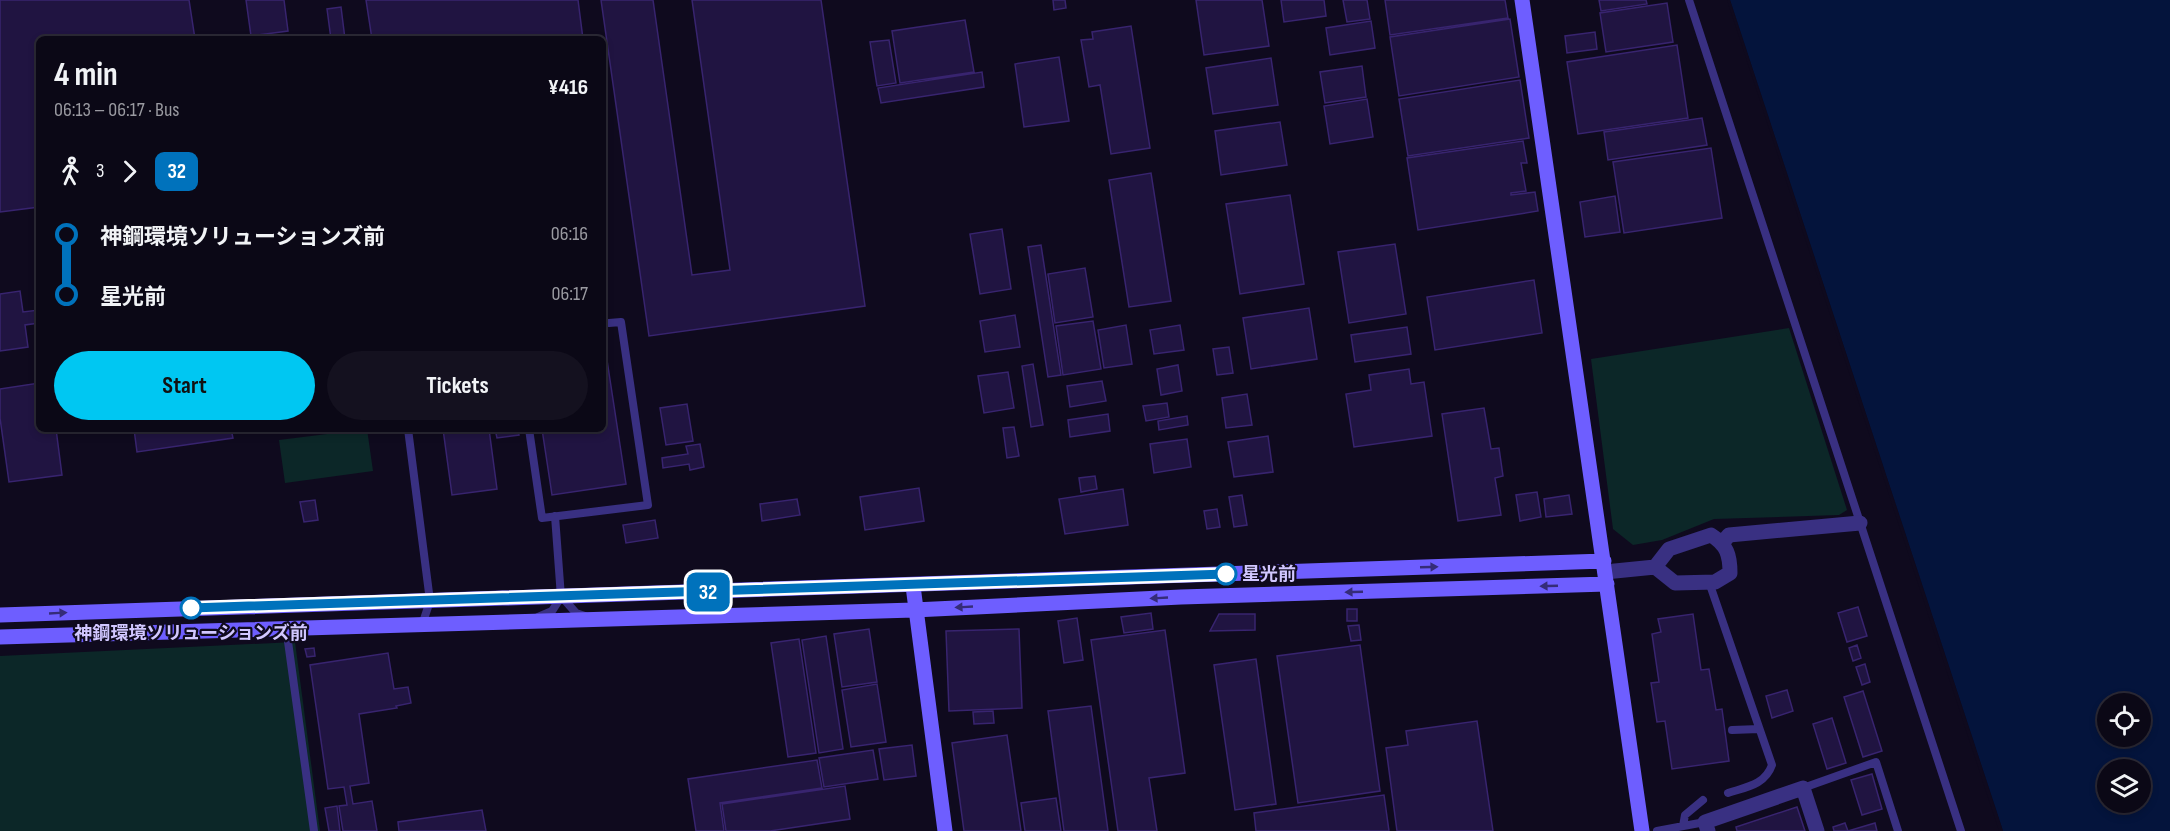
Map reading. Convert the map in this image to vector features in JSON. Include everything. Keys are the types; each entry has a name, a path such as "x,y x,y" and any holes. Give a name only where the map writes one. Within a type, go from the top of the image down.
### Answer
{"street":[{"path":"1522,0 1642,831"},
{"path":"1722,542 1729,535 1752,531 1860,523"},
{"path":"0,637 286,626 914,610 1192,597 1655,567 1675,583 1715,582 1730,573 1730,557 1722,542 1711,535 1669,549 1655,567"},
{"path":"0,615 913,586 1605,572"},
{"path":"913,586 914,610 945,831"},
{"path":"1706,826 1803,788 1817,831"}],"lane":[{"path":"1689,0 1961,831"},
{"path":"529,432 542,518 648,505 621,322 609,323"},
{"path":"408,432 430,601 423,622"},
{"path":"534,619 552,611 561,597 555,516"},
{"path":"1709,582 1772,765 1768,776 1758,783 1728,794"},
{"path":"561,597 576,613 592,618"},
{"path":"286,626 314,831"},
{"path":"1732,730 1759,729"},
{"path":"1803,788 1876,762 1898,831"},
{"path":"1683,826 1685,815 1703,800"},
{"path":"1658,831 1683,826 1706,826"}],"green space":[{"path":"1789,328 1847,510 1839,515 1714,519 1662,540 1633,545 1613,529 1591,359"},
{"path":"343,432 367,432 373,471 285,483 279,440"},
{"path":"295,642 320,831 0,831 0,656"}],"water":[{"path":"1730,0 2170,0 2170,831 2003,831"}],"pier":[{"path":"1727,0 1730,0 2003,831 1999,831"}],"building":[{"path":"0,0 189,0 195,36 36,36 36,207 0,212"},
{"path":"246,0 284,0 288,31 251,36"},
{"path":"366,0 578,0 583,36 372,36"},
{"path":"601,0 653,0 692,275 730,270 692,0 821,0 865,306 649,336"},
{"path":"1053,0 1065,0 1066,8 1054,10"},
{"path":"1196,0 1262,0 1269,46 1204,55"},
{"path":"1281,0 1324,0 1326,16 1284,22"},
{"path":"1343,0 1367,0 1370,19 1347,22"},
{"path":"1385,0 1505,0 1508,18 1390,35"},
{"path":"1599,0 1646,0 1647,4 1601,11"},
{"path":"1667,3 1673,42 1606,52 1600,13"},
{"path":"341,7 345,36 331,36 327,9"},
{"path":"1510,19 1519,77 1399,96 1390,37"},
{"path":"965,20 974,72 900,83 892,31"},
{"path":"1371,21 1375,48 1330,55 1326,28"},
{"path":"1131,26 1150,148 1111,154 1100,85 1089,87 1081,40 1093,39 1092,32"},
{"path":"1595,32 1597,49 1567,53 1565,36"},
{"path":"889,40 896,83 877,86 870,42"},
{"path":"1677,45 1688,118 1578,134 1567,62"},
{"path":"1059,57 1069,121 1024,127 1015,64"},
{"path":"1271,58 1278,105 1213,114 1206,68"},
{"path":"1362,66 1366,97 1325,103 1320,72"},
{"path":"982,72 984,87 881,103 878,88"},
{"path":"1520,80 1529,138 1408,156 1399,99"},
{"path":"1367,99 1373,137 1330,144 1324,106"},
{"path":"1702,118 1707,145 1608,160 1604,132"},
{"path":"1280,122 1287,165 1221,175 1215,131"},
{"path":"1523,141 1527,163 1521,163 1526,191 1511,193 1511,195 1535,192 1538,211 1418,230 1407,158"},
{"path":"1711,148 1722,218 1624,233 1613,162"},
{"path":"1151,173 1171,301 1129,307 1109,180"},
{"path":"1290,195 1304,284 1240,294 1226,204"},
{"path":"1615,196 1620,232 1585,237 1580,202"},
{"path":"1002,229 1011,289 980,294 970,234"},
{"path":"1395,244 1406,314 1349,323 1338,252"},
{"path":"1041,245 1061,375 1048,377 1028,247"},
{"path":"1085,268 1093,317 1055,323 1048,274"},
{"path":"1534,280 1542,333 1435,350 1427,297"},
{"path":"20,291 23,312 36,310 36,323 25,325 28,347 0,351 0,294"},
{"path":"1309,308 1317,359 1251,369 1243,318"},
{"path":"1015,315 1020,347 985,352 980,321"},
{"path":"1093,321 1101,369 1063,375 1056,326"},
{"path":"1126,325 1132,364 1104,368 1098,330"},
{"path":"1180,325 1184,350 1154,354 1150,330"},
{"path":"1407,327 1411,354 1355,362 1351,335"},
{"path":"1229,347 1233,373 1217,375 1213,349"},
{"path":"606,354 626,484 552,495 542,432 606,432"},
{"path":"1033,364 1043,425 1031,427 1022,366"},
{"path":"1178,365 1182,391 1161,395 1157,369"},
{"path":"1409,369 1411,384 1424,382 1432,436 1354,447 1346,394 1371,390 1369,375"},
{"path":"1008,372 1014,408 984,413 978,376"},
{"path":"1102,381 1106,401 1070,407 1067,386"},
{"path":"36,383 36,432 56,432 62,475 9,482 0,418 0,389"},
{"path":"1247,394 1252,425 1226,428 1222,398"},
{"path":"1167,403 1169,417 1146,421 1143,406"},
{"path":"687,404 693,441 666,445 660,408"},
{"path":"1484,408 1491,449 1499,448 1503,476 1495,478 1501,515 1458,521 1442,414"},
{"path":"1108,414 1110,431 1070,437 1068,420"},
{"path":"1187,416 1188,425 1159,430 1158,421"},
{"path":"1014,427 1019,456 1007,458 1003,428"},
{"path":"134,432 232,432 233,438 137,452"},
{"path":"443,432 489,432 497,489 452,495"},
{"path":"496,432 518,432 519,435 497,438"},
{"path":"1268,436 1273,472 1234,477 1228,442"},
{"path":"1187,439 1191,467 1154,473 1150,444"},
{"path":"700,444 704,467 690,470 689,464 663,468 662,458 688,454 686,446"},
{"path":"1095,476 1097,489 1081,492 1079,478"},
{"path":"919,488 924,521 865,530 860,497"},
{"path":"1123,489 1128,525 1065,534 1059,499"},
{"path":"1537,492 1541,517 1520,521 1516,495"},
{"path":"1242,495 1247,525 1234,527 1229,497"},
{"path":"1569,495 1572,514 1546,517 1544,499"},
{"path":"797,499 800,515 762,521 760,504"},
{"path":"315,500 318,520 304,522 300,502"},
{"path":"1217,509 1220,527 1207,529 1204,511"},
{"path":"655,520 658,538 626,543 623,525"},
{"path":"1858,607 1867,636 1847,642 1838,613"},
{"path":"1347,609 1357,609 1357,621 1347,621"},
{"path":"1151,613 1153,629 1124,633 1121,617"},
{"path":"1219,614 1255,614 1255,630 1210,631"},
{"path":"1693,614 1701,670 1709,669 1716,710 1722,709 1729,761 1672,769 1665,721 1657,722 1651,683 1659,682 1652,634 1661,632 1658,619"},
{"path":"1077,618 1083,660 1064,663 1058,621"},
{"path":"1359,625 1361,640 1351,641 1348,626"},
{"path":"869,629 877,682 842,687 834,634"},
{"path":"1019,629 1022,708 949,711 946,631"},
{"path":"1165,630 1185,773 1149,778 1157,831 1118,831 1091,640"},
{"path":"826,636 843,749 819,753 802,640"},
{"path":"799,639 816,753 788,757 771,643"},
{"path":"1360,645 1380,791 1298,803 1277,656"},
{"path":"1857,645 1861,658 1853,661 1849,648"},
{"path":"314,648 315,656 307,657 305,649"},
{"path":"388,653 394,689 408,687 411,703 396,706 397,708 359,714 369,783 350,786 353,804 372,801 377,831 343,831 339,806 347,805 344,787 328,789 310,665"},
{"path":"1256,659 1276,804 1235,810 1214,665"},
{"path":"1865,664 1870,682 1862,685 1856,667"},
{"path":"877,684 886,742 851,747 842,690"},
{"path":"1787,690 1793,711 1772,718 1766,696"},
{"path":"1863,691 1882,751 1863,757 1844,697"},
{"path":"1091,706 1108,831 1064,831 1048,711"},
{"path":"993,711 994,723 974,724 973,712"},
{"path":"1832,718 1846,763 1827,769 1813,724"},
{"path":"1477,721 1493,831 1397,831 1386,748 1408,745 1406,731"},
{"path":"1007,735 1021,831 964,831 952,743"},
{"path":"912,745 916,776 884,780 879,749"},
{"path":"873,750 878,779 824,787 819,758"},
{"path":"817,760 822,788 720,803 724,831 696,831 688,779"},
{"path":"1872,774 1882,809 1862,815 1851,780"},
{"path":"845,786 850,819 770,831 726,831 722,804"},
{"path":"1384,795 1389,831 1256,831 1254,813"},
{"path":"1056,798 1061,831 1025,831 1021,803"},
{"path":"337,806 340,831 329,831 325,808"},
{"path":"1797,807 1805,831 1737,831 1736,827"},
{"path":"482,810 486,831 399,831 398,822"},
{"path":"1845,823 1848,831 1834,831 1833,827"},
{"path":"1875,823 1877,831 1848,831"}],"bus line":[{"name":"32","path":"191,608 1226,574"}],"place":[{"name":"星光前","path":"1226,574"},
{"name":"神鋼環境ソリューションズ前","path":"191,608"}]}
